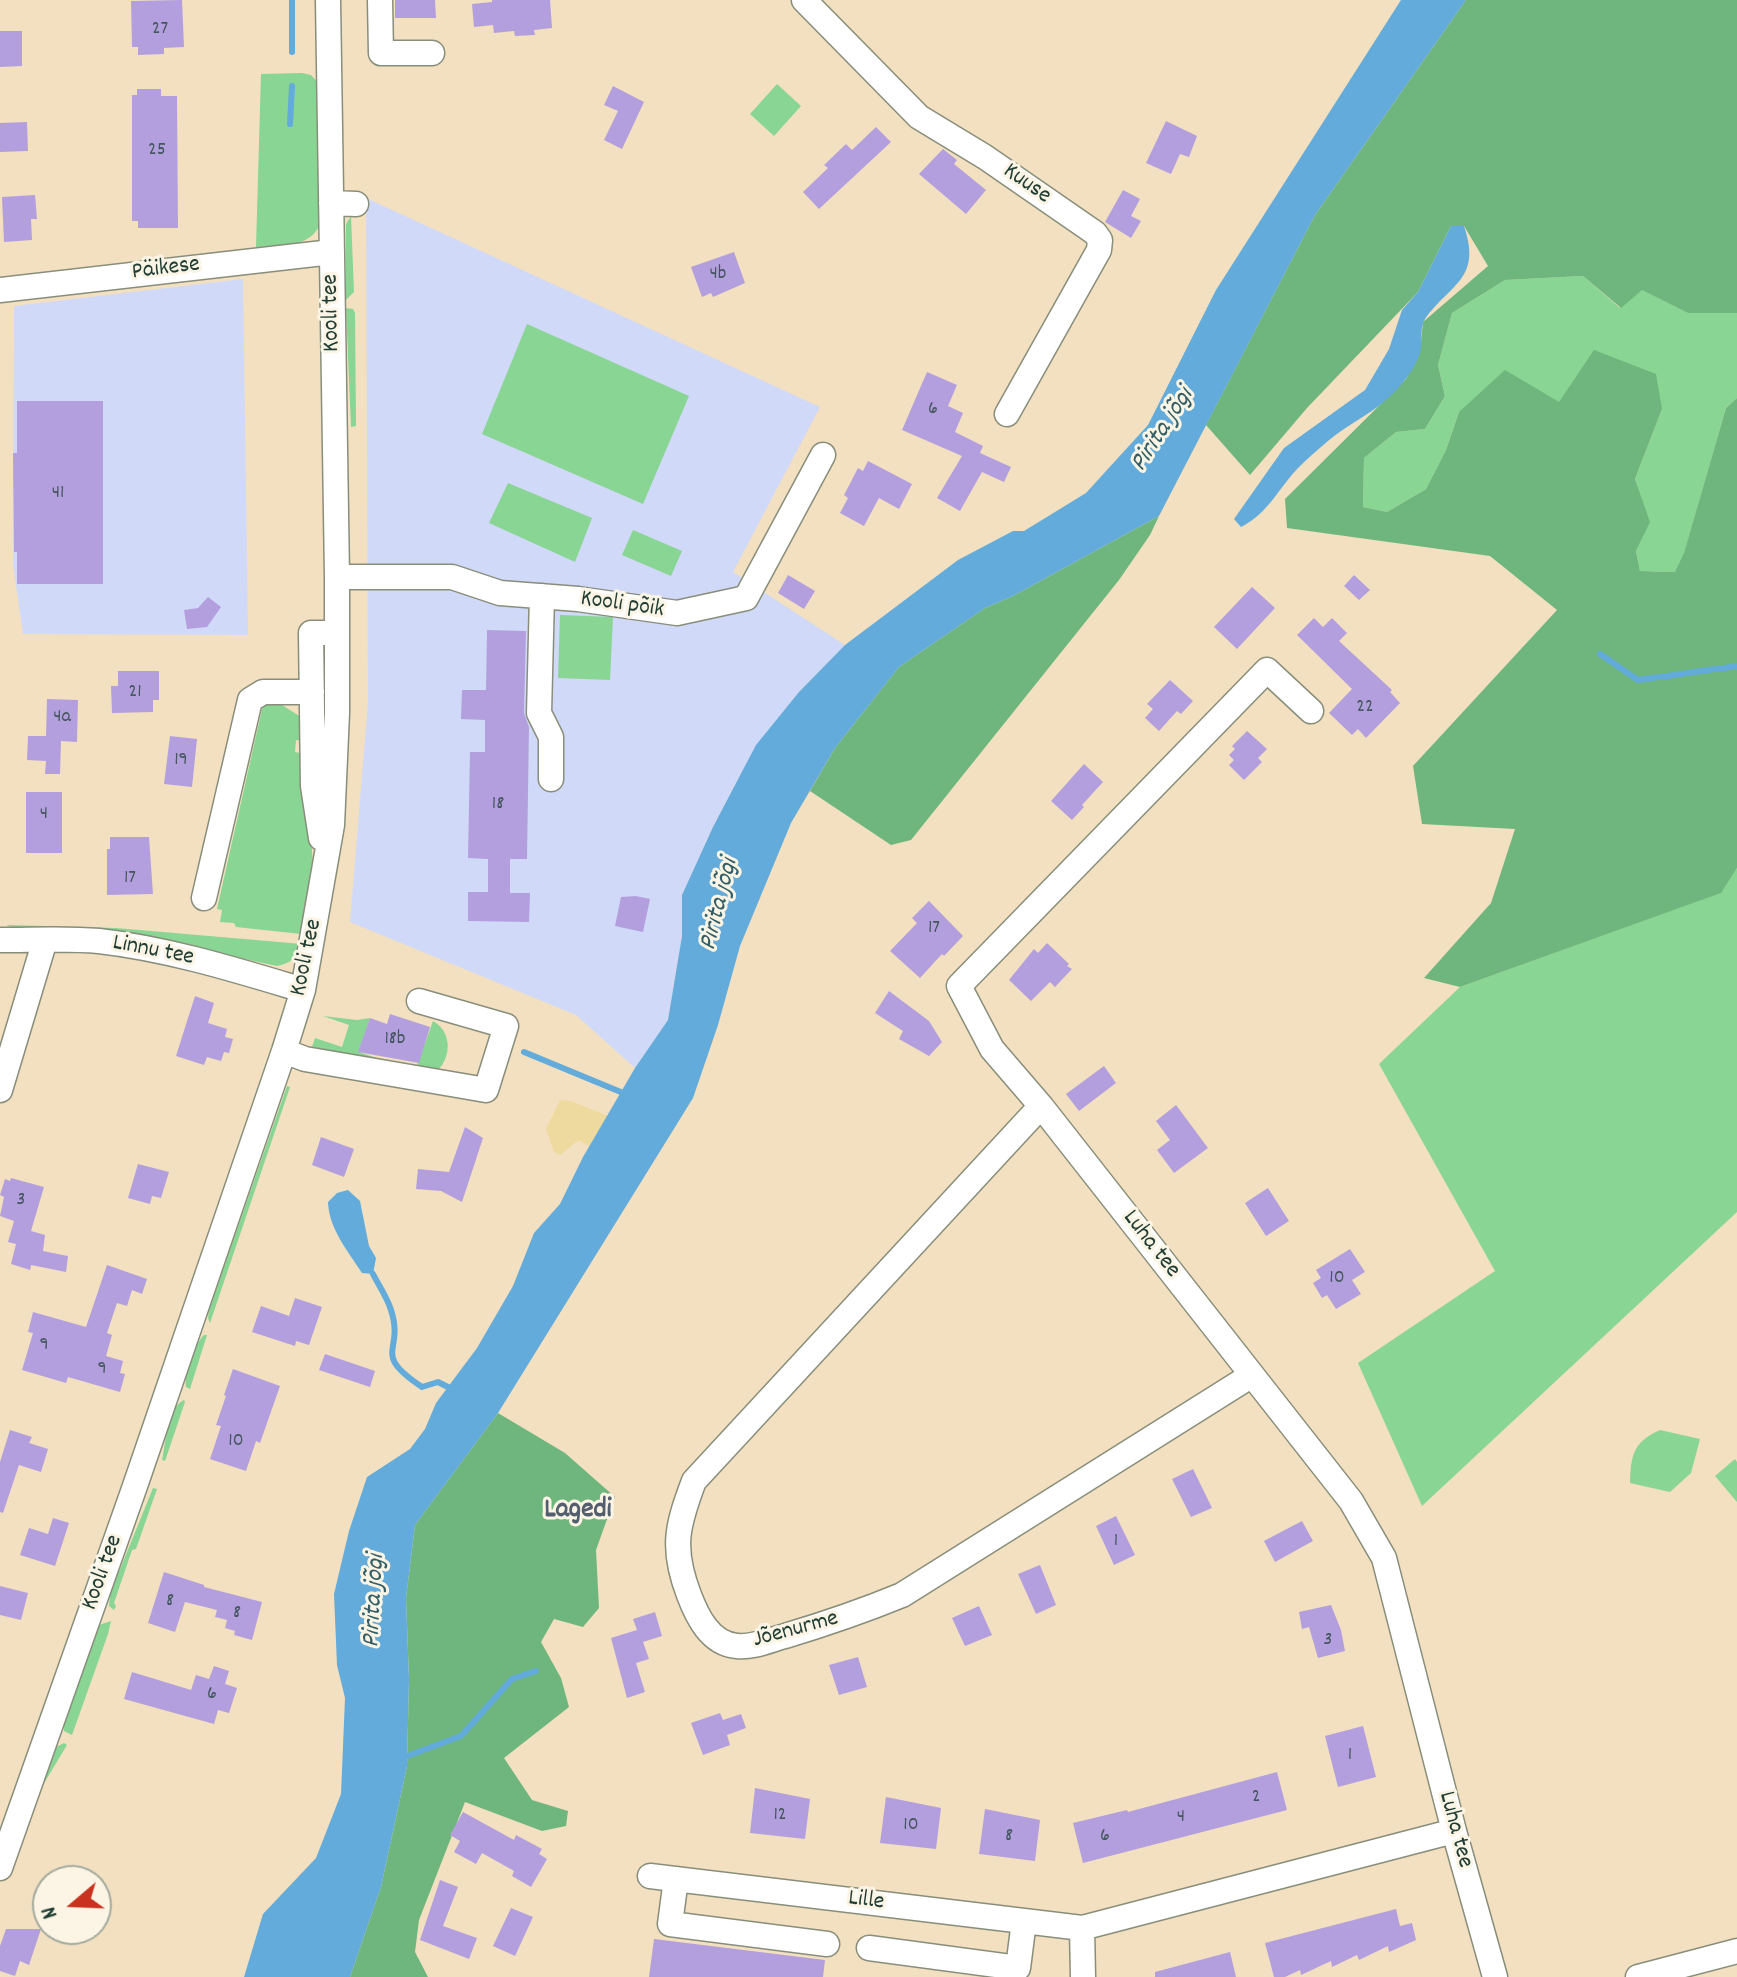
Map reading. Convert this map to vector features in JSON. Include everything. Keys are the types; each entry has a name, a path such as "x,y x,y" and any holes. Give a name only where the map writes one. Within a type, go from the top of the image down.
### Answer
{"street":[{"name":"Kooli tee","path":"2,1858 158,1419 284,1051 303,990 326,868 332,825 337,633 332,252 344,204 328,0"},
{"path":"380,0 381,53 432,53"},
{"name":"Kuuse","path":"804,0 919,117 985,157 1095,233 1100,240 1099,250 1007,414"},
{"name":"Päikese","path":"0,290 332,252"},
{"name":"Kooli põik","path":"337,577 452,577 500,593 677,613 730,603 746,598 823,455"},
{"path":"542,596 539,713 551,737 551,779"},
{"path":"326,868 313,786 311,633 337,633"},
{"name":"Luha tee","path":"1311,711 1267,670 959,986 992,1049 1041,1106 1351,1501 1384,1558 1495,1977"},
{"path":"204,898 250,700 263,692 312,692"},
{"name":"Linnu tee","path":"0,940 97,941 168,953 303,990"},
{"path":"0,1090 45,940"},
{"path":"284,1051 305,1059 486,1090 506,1026 419,1001"},
{"name":"Jõenurme","path":"1041,1106 694,1481 679,1521 677,1552 695,1612 713,1636 737,1646 758,1643 852,1616 902,1595 1252,1375"},
{"name":"Lille","path":"650,1876 1082,1928 1454,1831"},
{"path":"676,1879 670,1924 827,1944"},
{"path":"869,1948 1018,1968 1024,1921"},
{"path":"1082,1928 1083,1977"},
{"path":"1638,1977 1737,1951"}],"shaded area":[{"path":"366,198 820,407 733,572 845,645 799,692 757,745 713,827 682,895 682,936 668,1020 635,1068 576,1015 350,922 368,702"},
{"path":"243,279 248,635 23,634 13,564 14,306"}],"green space":[{"path":"1466,0 1737,0 1737,313 1688,313 1642,290 1621,308 1583,276 1505,280 1452,313 1438,365 1445,396 1425,429 1396,432 1364,458 1363,507 1387,512 1426,489 1446,450 1459,412 1505,370 1559,402 1594,350 1656,374 1662,409 1635,479 1650,522 1636,551 1640,571 1675,572 1684,553 1726,408 1737,398 1737,868 1721,893 1460,987 1424,978 1491,903 1515,829 1422,824 1413,766 1557,610 1490,556 1287,528 1285,499 1406,379 1420,351 1423,322 1488,266 1464,226 1451,226 1418,292 1307,408 1250,475 1206,425 1315,215"},
{"path":"261,74 311,75 321,86 321,222 316,231 303,241 256,247"},
{"path":"777,84 801,106 774,136 750,114"},
{"path":"351,216 354,292 346,300 346,224"},
{"path":"1583,276 1620,308 1641,289 1688,313 1737,313 1737,398 1726,408 1684,554 1676,572 1640,571 1636,551 1649,522 1635,479 1662,409 1559,402 1459,412 1446,450 1426,489 1387,512 1363,507 1364,458 1396,432 1425,429 1445,396 1438,365 1452,313 1505,280"},
{"path":"346,308 353,309 355,313 356,426 351,427"},
{"path":"527,324 689,396 643,504 482,434"},
{"path":"508,483 592,518 575,562 489,523"},
{"path":"1159,516 1150,535 1119,580 911,840 891,845 810,791 835,748 899,667 985,608 1013,596"},
{"path":"633,530 682,551 671,576 622,555"},
{"path":"560,615 613,617 610,680 558,678"},
{"path":"263,705 282,705 301,717 301,741 296,740 295,752 300,753 300,760 306,764 313,865 301,934 236,927 234,923 220,922 222,910 217,909"},
{"path":"1737,868 1737,1212 1422,1506 1358,1363 1495,1271 1379,1064 1460,987 1720,893"},
{"path":"6,925 116,928 302,944 293,959 277,966 160,941 18,930"},
{"path":"323,1016 357,1020 370,1018 359,1052 415,1071 433,1021 441,1027 448,1043 445,1061 433,1074 424,1077 310,1053 315,1038 342,1047 349,1025"},
{"path":"287,1086 290,1087 210,1323 209,1310"},
{"path":"204,1335 207,1335 190,1389 186,1387 188,1367"},
{"path":"184,1400 165,1461 162,1460 171,1416"},
{"path":"498,1413 565,1453 615,1497 596,1550 599,1608 583,1627 554,1619 541,1642 561,1678 569,1707 504,1758 532,1800 568,1811 566,1826 542,1831 465,1802 419,1920 415,1952 428,1977 350,1977 381,1887 407,1766 409,1679 406,1598 415,1525"},
{"path":"1660,1430 1700,1439 1691,1473 1670,1492 1630,1483 1635,1450 1644,1439"},
{"path":"1735,1459 1737,1462 1737,1502 1715,1476"},
{"path":"153,1488 157,1489 136,1549 132,1550 114,1610 109,1606 110,1594"},
{"path":"111,1621 72,1735 64,1731 64,1723 99,1625"},
{"path":"64,1743 67,1745 37,1795 54,1748"}],"sand":[{"path":"560,1100 571,1101 608,1116 589,1146 579,1140 560,1155 554,1152 546,1129"}],"water":[{"name":"Pirita jõgi","path":"1401,0 1466,0 1315,215 1159,516 1013,596 985,608 899,667 835,748 791,823 740,946 693,1098 498,1413 415,1525 406,1598 409,1679 407,1766 381,1887 350,1977 244,1977 263,1914 316,1858 341,1794 345,1698 337,1665 334,1594 349,1531 367,1477 410,1449 425,1429 436,1403 477,1348 513,1286 534,1233 560,1204 583,1157 635,1068 668,1020 682,936 682,895 756,745 799,692 845,645 958,560 1013,531 1024,531 1086,493 1148,425 1216,290"},
{"path":"1451,226 1464,226 1469,244 1466,269 1461,279 1425,319 1420,353 1409,374 1385,401 1311,456 1259,515 1241,527 1234,519 1284,448 1365,390 1389,349 1402,310 1418,292"},
{"path":"348,1190 360,1201 369,1246 376,1258 373,1274 362,1273 340,1239 329,1212 328,1202 337,1193"}],"building":[{"path":"182,0 184,47 164,48 164,54 138,55 138,47 132,47 131,1"},
{"path":"395,0 435,0 436,18 395,18"},
{"path":"492,0 550,0 552,28 534,30 535,35 515,36 514,31 494,33 493,25 474,27 472,4"},
{"path":"0,31 22,31 22,66 0,67"},
{"path":"613,86 644,102 622,149 604,140 618,111 604,105"},
{"path":"137,89 161,89 161,96 177,96 178,228 138,228 138,221 132,221 132,95 137,95"},
{"path":"1166,121 1197,136 1189,157 1180,154 1171,174 1146,163"},
{"path":"27,122 28,151 0,152 0,123"},
{"path":"876,127 891,142 819,209 803,192 828,168 824,165 846,144 852,150"},
{"path":"943,149 957,160 954,164 986,190 966,214 919,174"},
{"path":"1123,190 1140,199 1131,216 1141,221 1131,238 1105,222"},
{"path":"35,195 37,219 31,219 32,240 4,242 2,197"},
{"path":"734,252 745,283 713,297 711,293 702,297 691,267"},
{"path":"927,372 957,385 948,406 963,413 955,432 983,446 980,453 1011,467 1004,482 982,472 960,511 937,498 962,456 902,430"},
{"path":"17,401 103,401 103,584 17,584 13,453 17,453"},
{"path":"868,461 912,484 899,509 879,498 864,526 840,513 848,498 844,495 858,468 863,471"},
{"path":"788,575 815,591 804,609 778,593"},
{"path":"1354,575 1370,590 1359,600 1344,586"},
{"path":"1252,587 1275,608 1237,649 1214,627"},
{"path":"208,597 221,607 207,627 187,629 184,610 198,608"},
{"path":"1314,618 1323,627 1332,618 1347,633 1339,641 1392,690 1390,692 1400,703 1366,738 1358,729 1352,735 1329,713 1352,689 1297,635"},
{"path":"487,630 526,631 524,713 529,727 527,859 510,859 510,893 530,893 529,922 468,921 468,892 488,892 488,859 468,858 470,752 485,752 485,720 461,719 462,690 486,690"},
{"path":"118,671 159,671 159,700 153,700 153,712 112,713 111,686 118,686"},
{"path":"1170,680 1193,701 1181,714 1177,711 1159,731 1145,718 1153,709 1147,704"},
{"path":"47,699 78,700 77,742 61,741 60,774 45,774 46,761 27,760 28,736 46,736"},
{"path":"1247,731 1267,749 1258,758 1262,762 1244,780 1229,765 1234,760 1229,755 1235,749 1232,746"},
{"path":"170,736 197,739 192,787 164,784"},
{"path":"1084,764 1103,782 1072,820 1051,801"},
{"path":"26,792 62,792 62,853 26,853"},
{"path":"110,837 149,837 153,894 107,895"},
{"path":"621,897 650,899 643,932 615,926"},
{"path":"929,901 963,936 920,978 890,951 917,923 912,918"},
{"path":"1047,943 1072,969 1055,987 1050,982 1031,1001 1009,980 1034,949 1038,953"},
{"path":"889,991 929,1021 942,1042 929,1056 899,1039 903,1031 875,1013"},
{"path":"195,996 214,1003 208,1023 227,1029 225,1037 233,1039 229,1053 224,1052 221,1061 207,1057 204,1065 176,1056"},
{"path":"390,1014 430,1027 419,1063 358,1052 370,1018 387,1024"},
{"path":"1104,1066 1116,1083 1079,1111 1066,1094"},
{"path":"1176,1105 1208,1148 1174,1173 1157,1150 1170,1140 1156,1121"},
{"path":"465,1127 483,1138 462,1202 441,1191 416,1189 418,1169 449,1172"},
{"path":"321,1137 354,1149 344,1177 312,1165"},
{"path":"138,1164 169,1172 161,1198 152,1196 150,1204 128,1198"},
{"path":"11,1178 44,1187 31,1231 45,1235 43,1251 68,1256 66,1272 31,1265 30,1270 11,1264 16,1244 8,1242 14,1221 0,1216 4,1197 0,1195 5,1179 10,1181"},
{"path":"1268,1188 1289,1221 1266,1236 1245,1203"},
{"path":"1350,1249 1365,1272 1352,1280 1361,1294 1336,1309 1327,1295 1322,1298 1313,1283 1321,1278 1316,1270"},
{"path":"107,1265 147,1279 142,1294 132,1290 127,1306 117,1303 107,1333 112,1335 106,1356 123,1361 120,1373 125,1374 120,1392 68,1377 66,1383 22,1370 33,1333 28,1332 33,1312 86,1327"},
{"path":"295,1298 322,1307 309,1345 296,1341 295,1346 252,1332 261,1306 289,1316"},
{"path":"325,1354 375,1371 370,1387 319,1370"},
{"path":"233,1369 280,1386 260,1443 256,1441 246,1471 210,1459 221,1426 216,1425"},
{"path":"10,1430 32,1437 29,1443 48,1449 41,1472 19,1465 3,1513 0,1512 0,1462"},
{"path":"1193,1469 1212,1508 1191,1517 1172,1479"},
{"path":"1116,1516 1135,1555 1114,1565 1096,1526"},
{"path":"53,1518 69,1523 55,1566 20,1555 29,1528 48,1534"},
{"path":"1302,1521 1313,1541 1275,1562 1264,1541"},
{"path":"1040,1565 1056,1605 1036,1614 1018,1574"},
{"path":"164,1572 204,1587 262,1602 252,1640 234,1635 235,1631 225,1628 227,1620 215,1617 217,1610 185,1602 175,1632 148,1623"},
{"path":"0,1586 28,1593 21,1620 0,1615"},
{"path":"1331,1605 1345,1651 1318,1658 1309,1627 1302,1629 1299,1612"},
{"path":"979,1606 992,1635 965,1646 952,1618"},
{"path":"655,1612 662,1636 643,1642 649,1659 636,1663 645,1692 627,1698 611,1638 637,1630 633,1619"},
{"path":"858,1657 867,1687 839,1695 829,1665"},
{"path":"214,1666 229,1671 225,1684 237,1688 229,1713 218,1710 214,1724 124,1699 132,1672 191,1690 196,1675 209,1679"},
{"path":"720,1713 723,1720 741,1714 746,1728 727,1735 730,1745 703,1755 691,1723"},
{"path":"1363,1726 1376,1777 1338,1787 1325,1736"},
{"path":"1277,1772 1287,1810 1083,1863 1073,1823 1128,1812"},
{"path":"755,1788 810,1799 805,1839 750,1833"},
{"path":"886,1797 941,1808 936,1849 880,1843"},
{"path":"985,1809 1040,1820 1035,1861 979,1854"},
{"path":"463,1812 514,1840 516,1835 542,1849 539,1854 547,1859 531,1887 512,1876 514,1871 482,1853 476,1864 454,1852 460,1841 450,1835"},
{"path":"440,1880 458,1887 443,1926 477,1938 469,1959 420,1940"},
{"path":"511,1908 533,1917 515,1956 493,1946"},
{"path":"1396,1909 1400,1926 1412,1923 1416,1940 1389,1952 1388,1946 1359,1960 1357,1955 1332,1967 1331,1961 1301,1975 1300,1970 1285,1977 1274,1977 1265,1943"},
{"path":"6,1929 32,1929 32,1945 36,1945 29,1965 20,1961 15,1976 0,1971 0,1946"},
{"path":"654,1939 825,1960 823,1977 649,1977"},
{"path":"1230,1952 1236,1977 1155,1977 1155,1972"}],"waterway":[{"path":"292,0 292,52"},
{"path":"290,124 292,86"},
{"path":"1600,654 1638,680 1737,666"},
{"path":"524,1052 628,1095"},
{"path":"373,1274 391,1310 394,1324 392,1352 397,1366 422,1387 438,1382 452,1389"},
{"path":"402,1758 461,1736 512,1679 536,1671"}],"district":[{"name":"Lagedi","path":"578,1512"}]}
